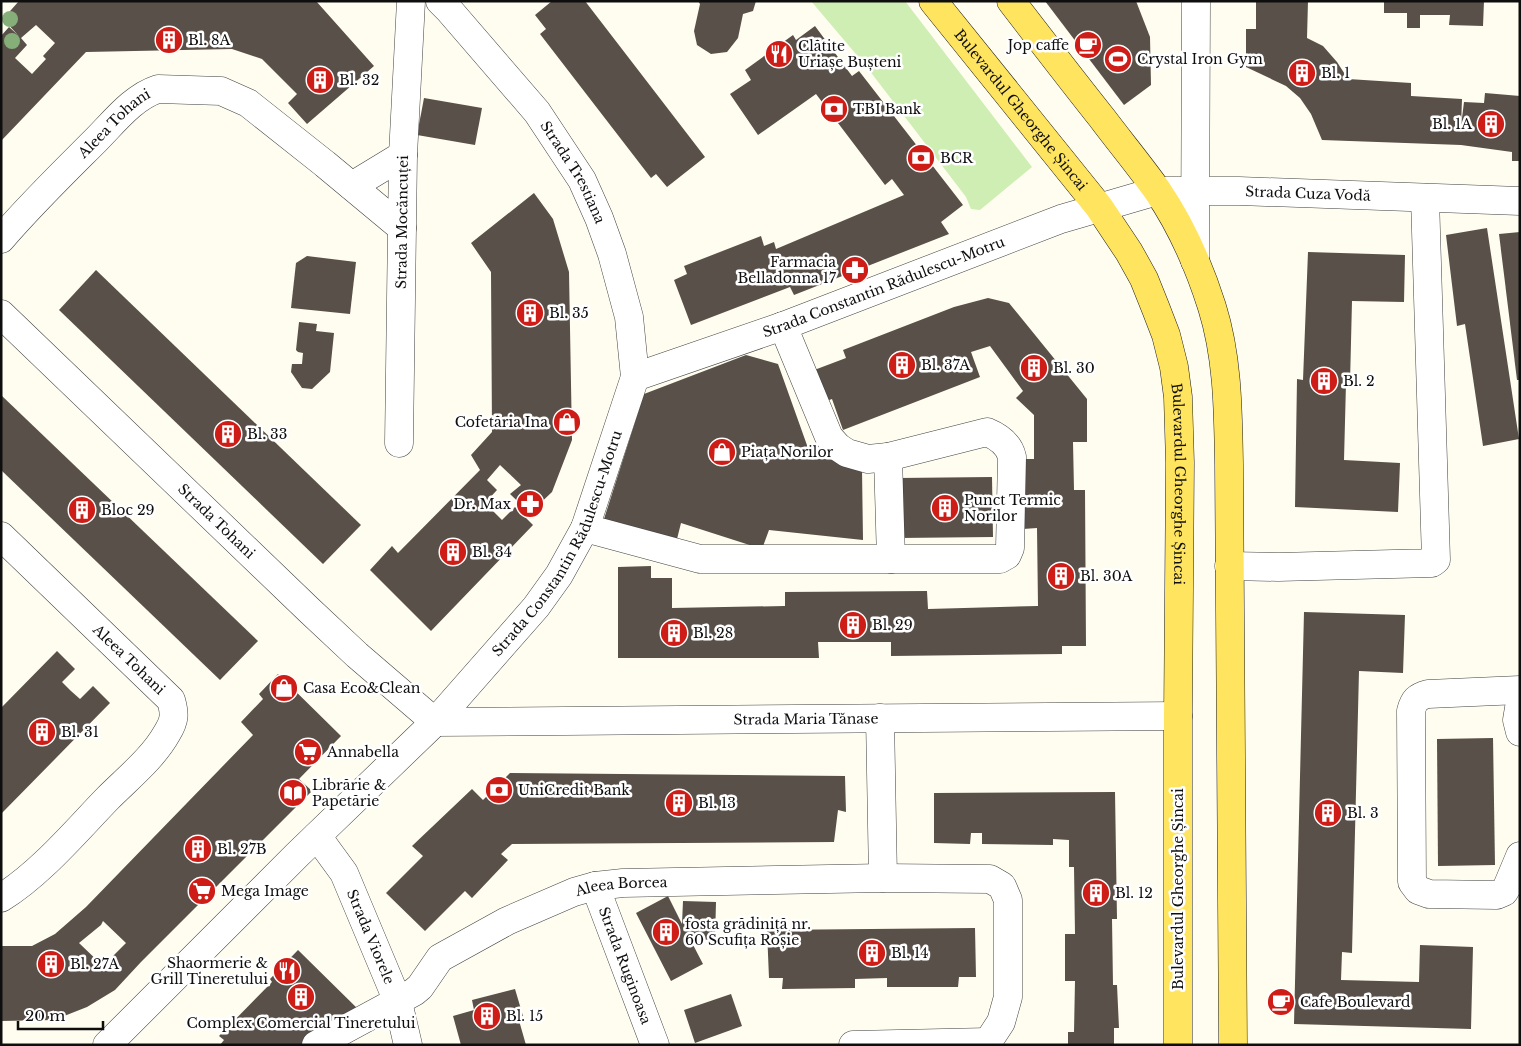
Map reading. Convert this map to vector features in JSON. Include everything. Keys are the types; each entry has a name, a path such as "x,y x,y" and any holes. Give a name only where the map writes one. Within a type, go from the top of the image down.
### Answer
{"main road":[{"name":"Bulevardul Gheorghe Șincai","path":"933,1 1099,207 1129,252 1144,279 1166,335 1178,397 1180,463 1178,1045"},
{"path":"1011,1 1158,191 1187,242 1212,307 1225,372 1229,464 1233,1045"}],"street":[{"name":"Strada Mocăncuței","path":"399,443 402,155 411,1"},
{"path":"1195,261 1196,1"},
{"name":"Strada Trestiana","path":"450,4 537,112 582,180 612,254 629,318 635,377"},
{"name":"Aleea Tohani","path":"1,239 46,190 130,107 149,92 158,90 221,91 248,103 402,228"},
{"path":"352,186 402,155"},
{"name":"Strada Cuza Vodă","path":"1099,207 1158,191 1240,191 1520,201"},
{"path":"1230,566 1278,567 1402,564 1434,563 1436,560 1425,198"},
{"name":"Strada Constantin Rădulescu-Motru","path":"107,1045 317,836 435,722 536,607 559,575 585,528 635,377 783,326 1061,219 1099,207"},
{"name":"Strada Tohani","path":"1,314 309,610 357,655 435,722"},
{"path":"585,528 700,559 1000,559 1005,557 1010,548 1012,457 1009,447 1000,439 987,432 888,457 868,459 855,456 838,447 830,437 783,326"},
{"path":"888,457 891,558"},
{"name":"Aleea Tohani","path":"1,536 171,700 175,716 167,734 147,759 42,866 16,889 1,898"},
{"path":"1520,690 1428,694 1414,701 1411,711 1412,882 1418,890 1429,894 1497,896 1504,892 1507,887 1520,856"},
{"path":"1520,702 1517,720 1520,732"},
{"name":"Strada Maria Tănase","path":"435,722 1178,716"},
{"path":"880,718 882,878"},
{"name":"Strada Viorele","path":"317,836 344,873 398,1002 408,1045"},
{"name":"Aleea Borcea","path":"316,1045 398,1002 420,987 434,964 447,954 507,920 574,892 595,886 623,882 882,878 990,879 1002,886 1008,900 1008,997 1001,1022 988,1043 853,1045"},
{"name":"Strada Ruginoasa","path":"595,886 655,1045"}],"green space":[{"path":"811,1 905,1 1032,167 980,210 971,209 966,197 866,66"}],"building":[{"name":"Bl. 8A","path":"19,1 316,1 374,66 307,124 288,103 297,94 262,59 232,49 86,52 1,141 1,36 9,27 18,35 3,19","holes":["36,25 55,43 43,56 46,59 32,74 15,58 27,45 21,38"]},
{"path":"552,1 585,1 705,157 667,187 656,174 651,178 540,34 546,29 535,15"},
{"path":"698,1 756,1 753,11 743,14 738,38 727,52 711,54 697,45 694,31 700,4"},
{"path":"1045,1 1136,1 1150,37 1151,85 1124,105"},
{"name":"Bl. 1","path":"1256,1 1308,1 1307,38 1323,46 1348,79 1411,83 1411,96 1462,99 1461,126 1464,102 1484,103 1485,93 1520,96 1520,161 1512,161 1512,152 1461,145 1322,140 1311,114 1300,98 1286,86 1246,67 1246,29 1256,29"},
{"path":"1384,1 1484,1 1483,26 1449,25 1450,15 1420,15 1420,28 1407,28 1407,13 1384,13"},
{"path":"815,26 852,76 859,71 963,205 941,222 949,234 794,295 790,287 691,325 674,280 687,274 684,266 761,236 764,246 774,242 776,249 904,195 892,179 885,185 816,94 758,135 730,94 751,80 745,70 793,35 796,40"},
{"path":"424,98 482,108 475,145 417,135"},
{"name":"Bl. 35","path":"534,193 553,219 569,272 572,440 552,492 530,513 510,494 521,485 500,465 487,480 497,490 485,503 502,520 515,507 533,525 431,631 370,570 392,546 398,553 480,470 471,455 492,432 491,272 471,243"},
{"path":"1487,228 1519,439 1483,446 1465,324 1457,326 1446,235"},
{"path":"1520,232 1520,380 1517,380 1499,234"},
{"name":"Bl. 2","path":"1308,252 1405,255 1404,302 1352,301 1350,383 1346,383 1344,460 1400,463 1398,512 1295,507 1297,379 1303,380"},
{"path":"307,256 356,262 350,314 291,308 296,263"},
{"name":"Bl. 33","path":"96,270 361,525 323,564 59,310"},
{"path":"988,298 1009,303 1087,399 1087,442 1073,442 1074,490 1085,490 1086,646 1062,646 1062,654 891,656 891,642 818,642 819,658 618,658 618,567 651,566 651,578 672,578 672,608 785,606 785,592 927,591 928,609 1038,606 1037,528 1023,529 1021,459 1034,459 1034,415 1016,398 1023,391 990,346 971,352 980,377 843,430 832,399 821,403 809,372 846,358 843,350 954,307"},
{"path":"299,322 317,324 316,331 334,333 330,372 312,389 302,388 291,372 292,364 302,364 303,353 296,350"},
{"name":"Piața Norilor","path":"746,355 778,364 808,448 862,469 863,540 769,530 762,549 681,523 676,543 604,519 644,394"},
{"name":"Bloc 29","path":"1,395 258,641 220,680 1,470"},
{"name":"Punct Termic Norilor","path":"992,477 993,537 898,538 898,478"},
{"name":"Bl. 3","path":"1304,612 1405,615 1403,673 1359,671 1352,953 1342,952 1341,980 1419,982 1420,945 1473,947 1471,1029 1294,1024"},
{"name":"Bl. 31","path":"57,651 75,669 62,682 71,691 80,699 93,686 110,703 1,814 1,708"},
{"name":"Bl. 27B","path":"278,674 341,736 299,779 312,791 115,990 87,1007 54,1020 1,1021 1,946 32,946 55,934 86,907 253,735 241,722 263,699 259,694","holes":["103,921 126,943 103,966 79,943 101,925"]},
{"path":"1493,738 1495,865 1438,866 1437,739"},
{"name":"Bl. 13","path":"510,773 845,776 846,812 838,810 834,842 512,844 501,854 508,860 472,898 465,891 425,931 386,893 423,856 412,846 472,789 483,800"},
{"name":"Bl. 12","path":"1115,792 1117,919 1112,919 1113,985 1117,985 1119,1028 1114,1028 1114,1045 1068,1045 1068,1032 1074,1032 1075,981 1065,981 1065,934 1075,934 1074,867 1069,867 1069,840 1053,839 1053,845 982,844 982,833 971,833 970,844 934,843 934,793"},
{"name":"fosta grădiniță nr. 60 Scufița Roșie","path":"668,896 682,924 683,901 716,902 715,940 690,939 703,964 671,981 636,913"},
{"name":"Bl. 14","path":"975,928 976,977 959,977 958,987 887,987 887,978 855,979 855,988 782,989 783,978 769,978 767,930"},
{"name":"Complex Comercial Tineretului","path":"298,950 362,1013 302,1045 220,1045 224,1040 219,1036 272,982 270,979"},
{"name":"Bl. 15","path":"515,989 523,1016 518,1017 526,1045 461,1045 453,1016 474,1010 472,1000"},
{"path":"731,994 742,1026 695,1043 684,1010"}],"place":[{"name":"Bl. 8A","path":"169,40"},
{"name":"Jop caffe","path":"1088,45"},
{"name":"Clătite Uriașe Bușteni","path":"779,54"},
{"name":"Crystal Iron Gym","path":"1118,59"},
{"name":"Bl. 1","path":"1302,73"},
{"name":"Bl. 32","path":"320,80"},
{"name":"TBI Bank","path":"834,109"},
{"name":"Bl. 1A","path":"1491,124"},
{"name":"BCR","path":"921,158"},
{"name":"Farmacia Belladonna 17","path":"855,270"},
{"name":"Bl. 35","path":"530,313"},
{"name":"Bl. 37A","path":"902,365"},
{"name":"Bl. 30","path":"1034,368"},
{"name":"Bl. 2","path":"1324,381"},
{"name":"Cofetăria Ina","path":"567,422"},
{"name":"Bl. 33","path":"228,434"},
{"name":"Piața Norilor","path":"722,452"},
{"name":"Dr. Max","path":"530,504"},
{"name":"Punct Termic Norilor","path":"945,508"},
{"name":"Bloc 29","path":"82,510"},
{"name":"Bl. 34","path":"453,552"},
{"name":"Bl. 30A","path":"1061,576"},
{"name":"Bl. 29","path":"853,625"},
{"name":"Bl. 28","path":"674,633"},
{"name":"Casa Eco&Clean","path":"284,688"},
{"name":"Bl. 31","path":"42,732"},
{"name":"Annabella","path":"308,752"},
{"name":"UniCredit Bank","path":"499,790"},
{"name":"Librărie & Papetărie","path":"293,793"},
{"name":"Bl. 13","path":"679,803"},
{"name":"Bl. 3","path":"1328,813"},
{"name":"Bl. 27B","path":"198,849"},
{"name":"Mega Image","path":"202,891"},
{"name":"Bl. 12","path":"1096,893"},
{"name":"fosta grădiniță nr. 60 Scufița Roșie","path":"666,932"},
{"name":"Bl. 14","path":"872,953"},
{"name":"Bl. 27A","path":"51,964"},
{"name":"Shaormerie & Grill Tineretului","path":"287,971"},
{"name":"Complex Comercial Tineretului","path":"301,997"},
{"name":"Cafe Boulevard","path":"1281,1002"},
{"name":"Bl. 15","path":"487,1016"}]}
